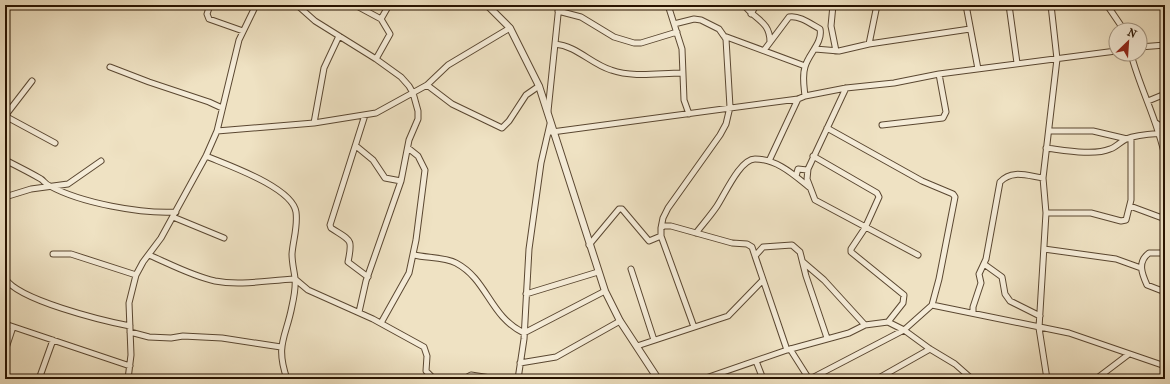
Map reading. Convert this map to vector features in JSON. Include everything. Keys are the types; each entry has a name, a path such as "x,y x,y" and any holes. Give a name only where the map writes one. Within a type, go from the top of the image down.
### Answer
{"street":[{"path":"210,5 207,17 243,31"},
{"path":"128,379 130,366 130,295 136,275 176,212 206,156 216,131 232,63 243,31 256,5"},
{"path":"297,5 310,18 401,76 414,93 418,119 408,148 401,181 368,277 359,312"},
{"path":"355,5 382,19 390,34 376,59"},
{"path":"382,19 390,5"},
{"path":"487,5 510,28 539,86 552,132 605,291 620,321 658,379"},
{"path":"668,5 682,49 684,100 689,114"},
{"path":"744,5 751,14 766,26 770,32 770,42"},
{"path":"751,14 756,5"},
{"path":"833,5 831,26 836,51"},
{"path":"869,44 877,5"},
{"path":"966,5 978,69"},
{"path":"1009,5 1017,63"},
{"path":"1047,379 1039,328 1046,213 1043,178 1057,58 1050,5"},
{"path":"1106,5 1118,22"},
{"path":"547,112 559,8 581,17 614,37 634,43 641,43 677,32"},
{"path":"765,50 786,19 793,16 820,29 815,49"},
{"path":"674,24 694,18 701,20 720,29 726,39 730,108 726,124 720,135 668,208 663,218 661,228 661,236 694,327"},
{"path":"216,131 314,123 376,113 427,85 448,65 510,28"},
{"path":"805,96 803,75 809,53 815,49 836,51 869,44 970,29"},
{"path":"314,123 324,68 339,36"},
{"path":"724,36 805,66"},
{"path":"555,44 582,53 611,70 642,74 682,73"},
{"path":"1148,47 1165,44"},
{"path":"552,132 798,99 805,96 846,88 894,83 939,74 1108,51"},
{"path":"1133,62 1136,76 1148,101 1156,123 1165,157"},
{"path":"110,66 222,108"},
{"path":"882,125 943,118 946,112 939,74"},
{"path":"32,81 5,116 55,143"},
{"path":"427,85 452,104 502,128 509,121 526,95 539,86"},
{"path":"846,88 807,170 809,188 815,200 918,255"},
{"path":"1148,101 1165,94"},
{"path":"768,161 798,99"},
{"path":"365,115 330,225 331,228 349,240 351,244 348,262 350,265 368,277"},
{"path":"1156,123 1165,129"},
{"path":"518,379 524,333 529,249 540,163 550,124"},
{"path":"661,228 664,226 671,226 732,243 750,245 788,350 809,379 904,330 932,305 939,279 954,195 922,181 827,128"},
{"path":"1049,131 1093,131 1129,138"},
{"path":"1046,148 1077,152 1110,150 1129,138 1145,134 1165,133"},
{"path":"1046,213 1091,213 1123,222 1126,220 1131,200 1129,138"},
{"path":"356,146 373,160 385,178 401,181"},
{"path":"381,323 402,288 409,273 414,255 425,170 418,156 408,148"},
{"path":"206,156 261,179 294,206 297,224 292,253 295,279 292,307 281,347 281,359 287,379"},
{"path":"813,156 877,193 879,197 865,228 851,249 851,252 904,295 903,303 888,322"},
{"path":"696,233 717,206 736,174 746,163 755,159 768,161 778,165 796,176 809,188"},
{"path":"5,160 41,179 48,186 100,203 159,212 176,212"},
{"path":"5,197 48,186 68,184 101,161"},
{"path":"796,176 798,169 807,170"},
{"path":"973,313 973,307 981,283 979,274 984,264 1000,182 1005,177 1017,174 1043,178"},
{"path":"1130,206 1165,219"},
{"path":"590,245 619,209 622,209 649,241 661,236"},
{"path":"173,217 224,238"},
{"path":"755,256 763,247 792,245 800,252 806,276 827,338"},
{"path":"1044,250 1116,260 1141,268"},
{"path":"1165,253 1149,253 1142,261 1141,268 1147,285 1165,292"},
{"path":"53,254 72,254 136,275"},
{"path":"149,255 193,274 216,281 246,282 295,279 303,287 313,293 359,312 424,347 427,356 426,370 430,377 434,379"},
{"path":"414,255 455,262 464,268 474,276 502,318 512,327 524,333"},
{"path":"803,262 824,280 865,325"},
{"path":"984,264 992,268 1002,277 1005,294 1010,301 1040,316"},
{"path":"631,269 654,340"},
{"path":"526,294 598,272"},
{"path":"5,278 12,286 37,300 130,326"},
{"path":"637,346 728,316 762,280"},
{"path":"524,333 605,291"},
{"path":"932,305 1076,335 1165,366"},
{"path":"520,364 556,357 620,321"},
{"path":"703,379 710,378 788,350 849,333 865,325 888,322 904,330 930,349 955,364 972,379"},
{"path":"5,324 130,366"},
{"path":"5,351 12,327"},
{"path":"130,332 149,337 171,338 183,336 222,338 281,347"},
{"path":"39,379 53,340"},
{"path":"877,379 930,349"},
{"path":"1096,379 1129,354"},
{"path":"756,361 763,379"},
{"path":"464,379 470,375 497,379"},
{"path":"1017,379 1027,379"}]}
